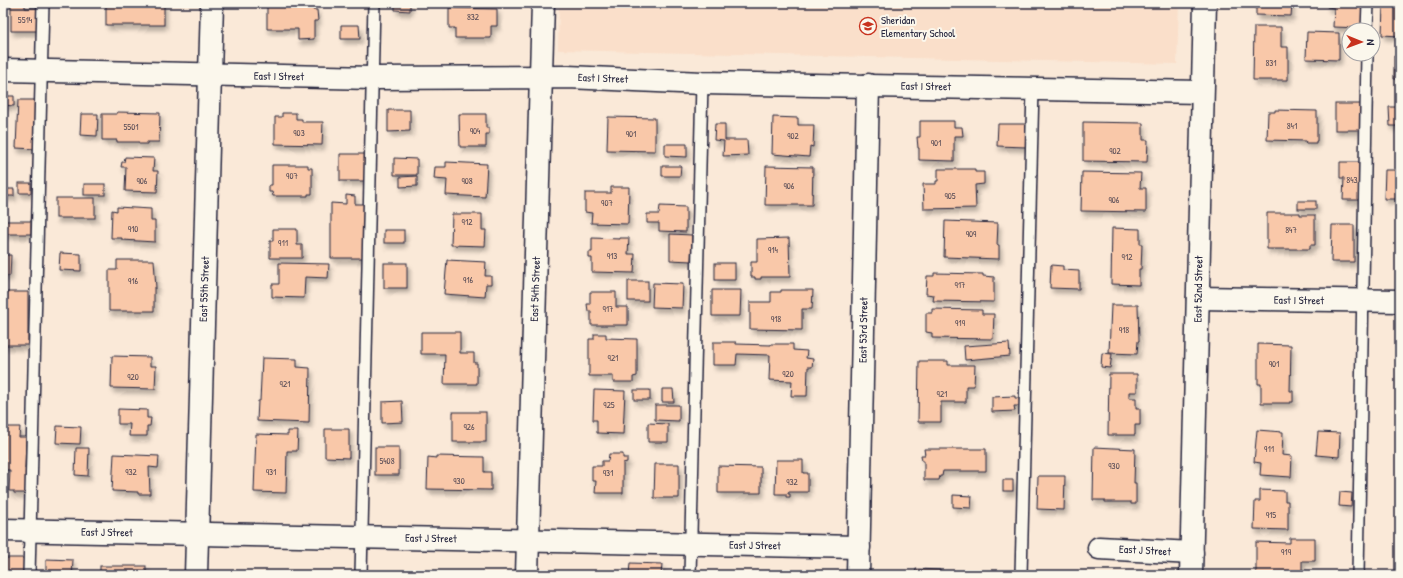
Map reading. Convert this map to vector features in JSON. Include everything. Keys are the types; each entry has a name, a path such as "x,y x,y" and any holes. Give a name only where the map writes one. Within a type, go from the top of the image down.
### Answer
{"street":[{"name":"East 55th Street","path":"196,575 212,3"},
{"name":"East 54th Street","path":"527,575 544,3"},
{"name":"East 52nd Street","path":"1191,575 1205,3"},
{"name":"East I Street","path":"3,70 373,78 568,77 702,83 1202,92"},
{"name":"East 53rd Street","path":"858,575 868,85"},
{"name":"East I Street","path":"1198,298 1400,301"},
{"name":"East J Street","path":"3,530 859,547"},
{"name":"East J Street","path":"1099,548 1192,553"}],"lane":[{"path":"29,575 43,3"},
{"path":"361,575 374,3"},
{"path":"1367,22 1368,3"},
{"path":"1358,575 1367,62"},
{"path":"690,575 702,83"},
{"path":"1021,575 1033,88"}],"shaded area":[{"name":"Sheridan Elementary School","path":"559,3 1179,3 1177,64 558,50"}],"building":[{"path":"11,3 25,3 25,8 40,8 40,31 11,31"},
{"path":"106,3 164,3 164,25 106,25"},
{"path":"267,3 313,3 313,10 317,10 318,21 314,21 314,39 298,40 298,29 267,29"},
{"path":"395,3 410,3 410,11 395,10"},
{"path":"1256,3 1292,3 1291,16 1256,15"},
{"path":"1327,3 1364,3 1363,22 1341,22 1341,27 1333,27 1334,8 1327,7"},
{"path":"1383,5 1400,5 1400,36 1382,35"},
{"path":"449,8 497,9 497,26 491,26 491,38 455,38 455,28 449,28"},
{"path":"341,25 359,25 360,39 341,39"},
{"path":"1254,27 1281,27 1281,47 1288,47 1288,80 1253,80"},
{"path":"1307,32 1339,33 1339,60 1306,59"},
{"path":"1394,56 1400,56 1400,87 1398,87 1398,79 1394,79"},
{"path":"3,96 14,96 14,106 3,105"},
{"path":"18,100 37,100 36,149 16,148"},
{"path":"1335,104 1361,104 1361,130 1335,130"},
{"path":"1389,107 1400,107 1400,126 1390,126"},
{"path":"388,110 410,110 410,131 388,132"},
{"path":"1275,110 1317,111 1316,143 1305,143 1306,141 1267,140 1268,112 1275,112"},
{"path":"117,112 160,113 159,142 139,144 139,142 102,140 102,114 117,114"},
{"path":"282,113 296,113 296,119 302,119 302,122 323,122 322,145 275,144 275,117 282,117"},
{"path":"81,114 98,114 97,136 80,135"},
{"path":"459,114 486,114 486,128 489,128 489,134 486,134 486,147 460,147"},
{"path":"608,117 655,118 655,151 607,150"},
{"path":"773,117 798,118 798,125 814,125 813,147 810,146 809,157 772,154"},
{"path":"920,121 954,121 954,127 962,127 963,136 954,136 954,161 919,160 917,137 920,137"},
{"path":"1083,122 1143,123 1143,140 1148,140 1147,162 1083,161"},
{"path":"715,124 725,124 725,140 747,140 748,155 723,156 724,141 714,140"},
{"path":"998,124 1026,124 1026,147 997,146"},
{"path":"665,144 687,144 687,157 665,156"},
{"path":"340,154 366,154 365,181 340,181"},
{"path":"125,157 154,158 153,171 158,171 157,192 125,191 126,167 121,167"},
{"path":"394,158 417,159 417,175 394,175"},
{"path":"446,162 487,164 485,197 446,195 447,180 434,179 435,167 446,167"},
{"path":"1340,162 1360,162 1359,200 1343,200 1344,178 1340,178"},
{"path":"272,165 308,165 308,168 312,168 312,194 308,194 308,196 273,196 272,192 269,192 269,185 272,185"},
{"path":"662,166 681,166 680,176 662,176"},
{"path":"766,166 813,167 812,205 765,205"},
{"path":"938,169 975,169 975,172 984,172 984,184 975,185 976,208 924,209 923,184 936,184 936,181 938,181"},
{"path":"1385,170 1400,170 1400,199 1384,199"},
{"path":"1082,172 1141,173 1140,188 1146,188 1146,212 1081,211"},
{"path":"417,176 417,186 400,187 400,177"},
{"path":"19,183 31,183 31,193 19,193"},
{"path":"84,184 105,184 105,195 84,195"},
{"path":"611,187 629,187 628,224 591,223 592,213 585,212 585,193 611,193"},
{"path":"3,189 14,189 14,196 3,196"},
{"path":"346,195 355,196 355,204 364,204 363,258 331,258 331,203 346,204"},
{"path":"56,198 95,198 95,218 56,218"},
{"path":"1298,201 1316,201 1316,209 1298,209"},
{"path":"660,206 686,207 686,232 659,231 659,223 647,223 647,214 659,214"},
{"path":"117,207 151,209 151,221 155,221 155,242 111,238 112,210 117,211"},
{"path":"1267,213 1300,213 1300,215 1315,215 1315,245 1310,245 1310,249 1267,249"},
{"path":"452,214 482,214 482,230 486,230 485,246 451,245"},
{"path":"3,221 31,221 31,234 3,234"},
{"path":"945,221 998,223 997,245 999,245 999,259 944,257"},
{"path":"1332,225 1354,225 1354,262 1331,262"},
{"path":"1112,228 1140,229 1140,244 1142,244 1139,285 1111,284"},
{"path":"273,229 297,229 297,245 302,245 302,258 270,258 270,241 273,241"},
{"path":"384,230 404,230 404,243 384,243"},
{"path":"670,234 692,235 691,261 670,260"},
{"path":"592,238 629,238 628,254 635,254 634,273 592,272 592,258 589,258 589,252 592,252"},
{"path":"789,238 790,277 761,277 761,279 755,279 755,277 751,277 751,262 757,262 757,239"},
{"path":"60,253 81,254 81,271 59,270"},
{"path":"3,255 11,255 10,276 3,276"},
{"path":"117,260 154,260 156,288 154,288 154,311 109,311 109,270 117,270"},
{"path":"447,260 486,262 485,276 491,276 491,284 486,284 485,297 444,294"},
{"path":"279,263 329,264 328,278 305,277 304,298 272,297 272,284 279,284"},
{"path":"384,263 407,263 407,288 384,288"},
{"path":"715,263 735,263 735,280 715,280"},
{"path":"1051,265 1063,266 1063,270 1079,271 1079,289 1050,288"},
{"path":"934,273 983,274 983,276 994,277 994,302 933,301 934,295 926,294 927,276 934,276"},
{"path":"628,281 648,281 648,301 628,301"},
{"path":"653,283 683,284 682,308 652,307"},
{"path":"712,290 741,290 740,316 712,316"},
{"path":"781,290 813,290 812,309 802,309 802,330 750,329 750,302 771,302 771,292 781,292"},
{"path":"7,292 28,292 28,345 3,345 3,306 7,306"},
{"path":"590,292 616,292 616,307 628,307 628,325 591,325 591,311 588,311 587,304 590,304"},
{"path":"1111,305 1138,305 1139,341 1137,354 1109,353"},
{"path":"932,309 982,310 982,314 994,314 993,339 932,338 932,333 926,332 926,313 932,313"},
{"path":"421,332 460,332 460,353 474,353 474,363 477,363 477,384 444,384 445,354 421,354"},
{"path":"594,334 606,334 606,338 637,339 637,376 633,377 633,382 613,382 613,376 589,376 589,339 594,339"},
{"path":"713,342 771,345 793,344 793,350 807,351 806,358 813,359 812,367 808,367 807,396 791,396 792,381 769,380 770,355 737,354 736,365 713,365"},
{"path":"1009,343 1010,356 965,360 964,346"},
{"path":"1258,344 1291,345 1290,391 1293,391 1293,402 1261,403 1261,384 1258,384"},
{"path":"1102,353 1112,354 1110,368 1101,367"},
{"path":"112,356 150,357 150,366 156,366 155,389 111,388"},
{"path":"262,358 297,359 297,367 310,368 309,423 257,421 258,401 260,401"},
{"path":"919,361 948,361 948,365 975,365 974,386 966,386 966,402 941,402 941,422 918,422"},
{"path":"1109,374 1137,374 1137,392 1129,392 1129,398 1136,398 1136,408 1140,408 1140,425 1135,425 1135,435 1108,435"},
{"path":"662,389 673,389 674,402 662,402"},
{"path":"594,390 625,391 623,434 597,433 597,420 593,420"},
{"path":"634,390 650,390 650,400 634,400"},
{"path":"1015,396 1015,398 1019,398 1020,406 1014,406 1015,411 992,412 992,397"},
{"path":"402,401 403,422 382,423 382,402"},
{"path":"655,405 679,405 679,421 655,420"},
{"path":"118,409 147,410 147,418 151,418 150,426 147,426 147,436 129,436 130,424 118,424"},
{"path":"453,412 486,412 486,442 453,442"},
{"path":"648,423 668,424 668,442 648,442"},
{"path":"57,426 81,427 80,444 56,443"},
{"path":"5,427 20,427 19,437 26,437 25,469 27,469 27,493 14,493 14,491 9,491 10,470 5,470"},
{"path":"325,429 349,429 349,458 325,457"},
{"path":"1257,430 1283,432 1282,455 1292,456 1291,477 1260,475 1261,463 1254,462"},
{"path":"288,431 298,431 297,451 287,451 286,493 254,492 256,434 288,435"},
{"path":"1318,432 1340,433 1339,457 1316,455"},
{"path":"375,447 399,447 399,475 375,475"},
{"path":"1094,447 1135,449 1134,483 1136,483 1136,504 1131,504 1131,502 1105,502 1105,500 1093,500"},
{"path":"76,448 89,448 88,476 75,475"},
{"path":"924,449 986,449 986,471 943,471 939,480 924,480 924,461 922,461 921,455 925,455"},
{"path":"114,454 159,456 158,468 149,467 150,494 112,491"},
{"path":"609,454 623,454 623,458 627,458 627,462 623,463 623,493 595,493 596,481 592,481 592,466 602,466 602,461 608,461"},
{"path":"436,456 484,457 484,472 491,472 491,490 427,489 428,457 436,458"},
{"path":"776,460 803,460 803,473 808,473 808,492 788,492 790,497 786,497 786,494 775,494"},
{"path":"655,464 679,464 679,498 654,498"},
{"path":"718,466 761,467 761,493 718,493"},
{"path":"1038,476 1065,476 1064,510 1037,509"},
{"path":"1003,480 1013,480 1013,491 1003,491"},
{"path":"1260,490 1285,491 1285,501 1288,501 1288,530 1254,529 1255,501 1260,501"},
{"path":"1340,492 1352,493 1351,507 1339,506"},
{"path":"953,495 972,496 971,508 953,507"},
{"path":"1290,538 1315,538 1315,561 1302,561 1302,575 1256,575 1256,542 1290,543"},
{"path":"4,558 24,558 24,575 4,575"},
{"path":"46,559 73,560 72,575 46,575"},
{"path":"630,563 662,564 661,575 629,575"},
{"path":"100,566 146,566 146,575 100,575"},
{"path":"916,569 940,570 940,575 915,575"}],"place":[{"name":"Sheridan Elementary School","path":"868,26"}]}
